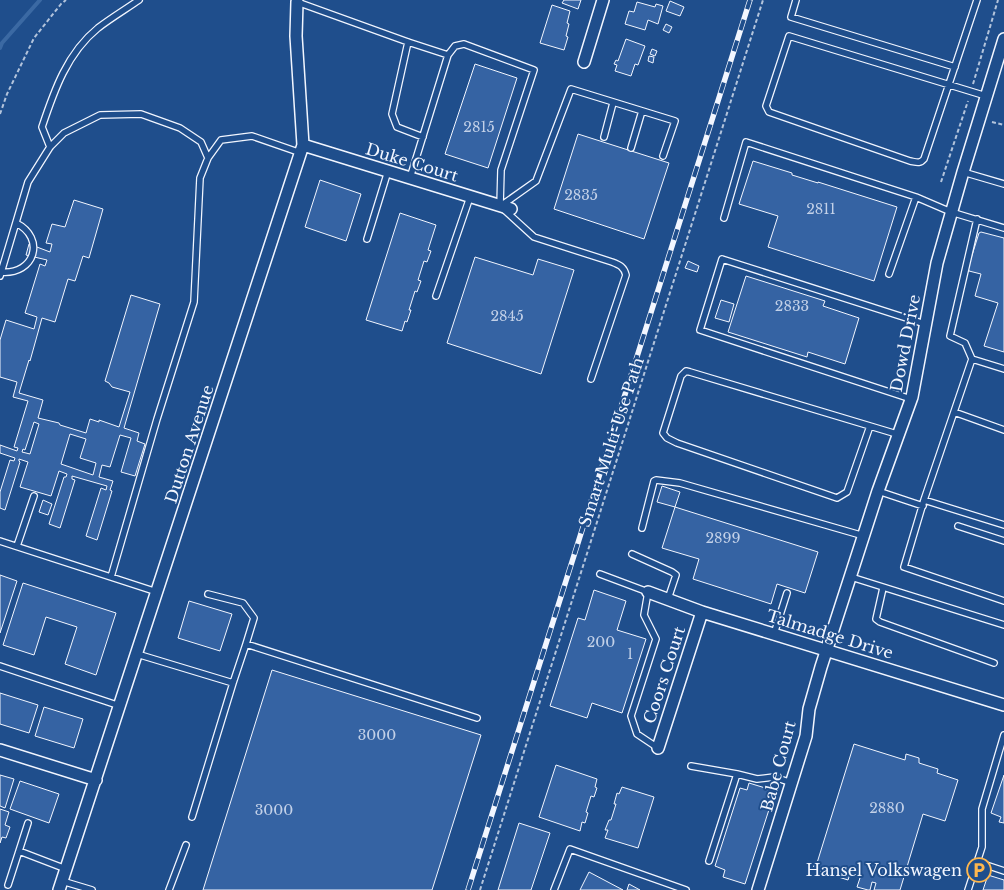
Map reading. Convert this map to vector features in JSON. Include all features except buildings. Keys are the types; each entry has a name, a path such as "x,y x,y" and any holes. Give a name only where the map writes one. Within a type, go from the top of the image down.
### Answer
{"street":[{"path":"584,62 603,0"},
{"name":"Dutton Avenue","path":"61,886 302,149 296,36 297,1"},
{"name":"Dowd Drive","path":"827,650 878,491 900,435 911,399 937,263 1004,39"},
{"name":"Duke Court","path":"302,149 388,171 506,208"},
{"name":"Talmadge Drive","path":"648,592 702,612 1004,705"},
{"name":"Coors Court","path":"658,748 702,612"},
{"name":"Babe Court","path":"758,890 806,736 809,709 827,650"},
{"path":"0,750 96,780"}],"lane":[{"path":"50,147 42,127 57,83 76,52 97,29 140,0"},
{"path":"796,0 791,17 955,67"},
{"path":"977,0 950,84 924,159 918,163 770,112 766,106 789,36 950,84 986,96"},
{"path":"297,1 448,55"},
{"path":"408,42 392,114 397,127 422,137"},
{"path":"410,178 448,55 455,46 464,44 534,70 501,170 506,208 534,237 612,262 624,269 626,275 592,379"},
{"path":"506,208 536,181 556,124 571,89 675,121 663,156"},
{"path":"604,137 614,103"},
{"path":"631,148 642,111"},
{"path":"16,223 24,227 30,234 34,250 26,266 10,273 1,274 28,182 50,147 64,133 100,115 141,114 180,128 201,142 208,158"},
{"path":"111,577 157,419 194,302 200,178 208,158 221,140 252,136 302,149"},
{"path":"724,218 746,142 916,197 951,212 1004,228"},
{"path":"367,239 388,171"},
{"path":"963,172 1004,184"},
{"path":"436,296 470,196"},
{"path":"889,274 916,197"},
{"path":"977,219 950,336 966,343 972,359 904,567 1004,601"},
{"path":"911,399 700,330 722,259 925,324"},
{"path":"972,359 1004,369"},
{"path":"870,426 847,492 837,498 677,443 667,438 664,433 681,376 686,371 870,426 900,435"},
{"path":"954,412 1004,430"},
{"path":"642,528 654,481 656,480 680,483 864,536"},
{"path":"878,491 1004,524"},
{"path":"17,546 34,496"},
{"path":"958,526 1004,541"},
{"path":"0,541 157,592"},
{"path":"632,554 676,575 668,600"},
{"path":"600,574 648,592 644,615 656,639 631,716 637,734 658,748"},
{"path":"851,577 1004,626"},
{"path":"883,588 876,613 876,618 880,622 994,664"},
{"path":"774,634 787,593"},
{"path":"192,817 254,618 243,603 208,594"},
{"path":"246,644 477,718"},
{"path":"137,654 233,683"},
{"path":"0,666 120,706"},
{"path":"968,890 982,847 982,809 1004,735"},
{"path":"691,766 757,779 774,777 792,783"},
{"path":"710,861 737,774"},
{"path":"8,885 28,823"},
{"path":"169,890 186,845"},
{"path":"554,890 570,849 686,890"},
{"path":"19,851 66,869"},
{"path":"977,862 1004,871"},
{"path":"61,886 92,890"}],"path":[{"path":"0,114 6,94 34,38 66,0"},
{"name":"Smart Multi-Use Path","path":"480,890 763,0"},
{"path":"992,122 1004,126"}],"waterway":[{"path":"0,48 2,43 40,0"}],"railway":[{"path":"468,890 750,0"}],"place":[{"name":"Hansel Volkswagen","path":"979,870"}]}
